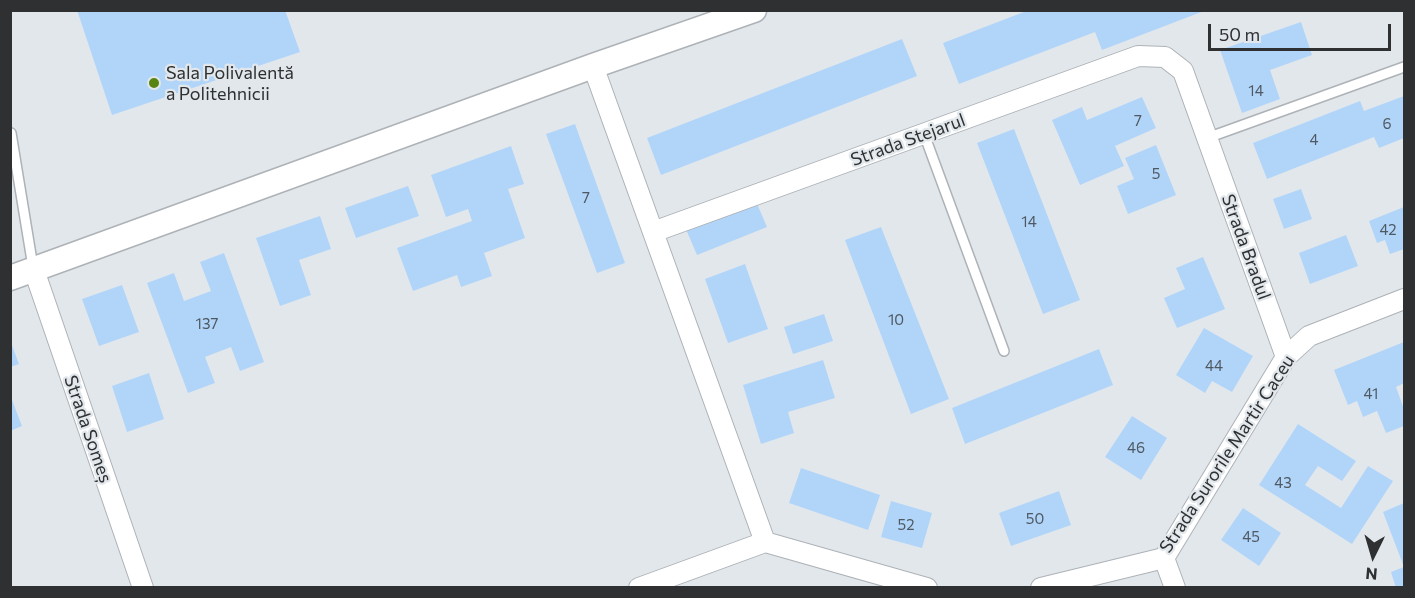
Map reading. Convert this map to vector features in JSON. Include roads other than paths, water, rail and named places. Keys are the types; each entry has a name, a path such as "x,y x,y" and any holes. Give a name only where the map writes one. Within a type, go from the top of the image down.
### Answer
{"street":[{"path":"10,278 593,66 754,10"},
{"name":"Strada Stejarul","path":"653,231 1138,56 1165,57"},
{"name":"Strada Bradul","path":"1165,57 1183,71 1286,357"},
{"path":"593,66 765,542"},
{"name":"Strada Someș","path":"34,270 143,588"},
{"name":"Strada Surorile Martir Caceu","path":"1041,588 1164,558 1286,357 1309,336 1404,299"},
{"path":"639,588 765,542 927,588"},
{"path":"1164,558 1175,588"}],"lane":[{"path":"1207,138 1404,67"},
{"path":"11,133 34,270"},
{"path":"924,134 1004,351"}],"place":[{"name":"Sala Polivalentă a Politehnicii","path":"154,83"}]}
